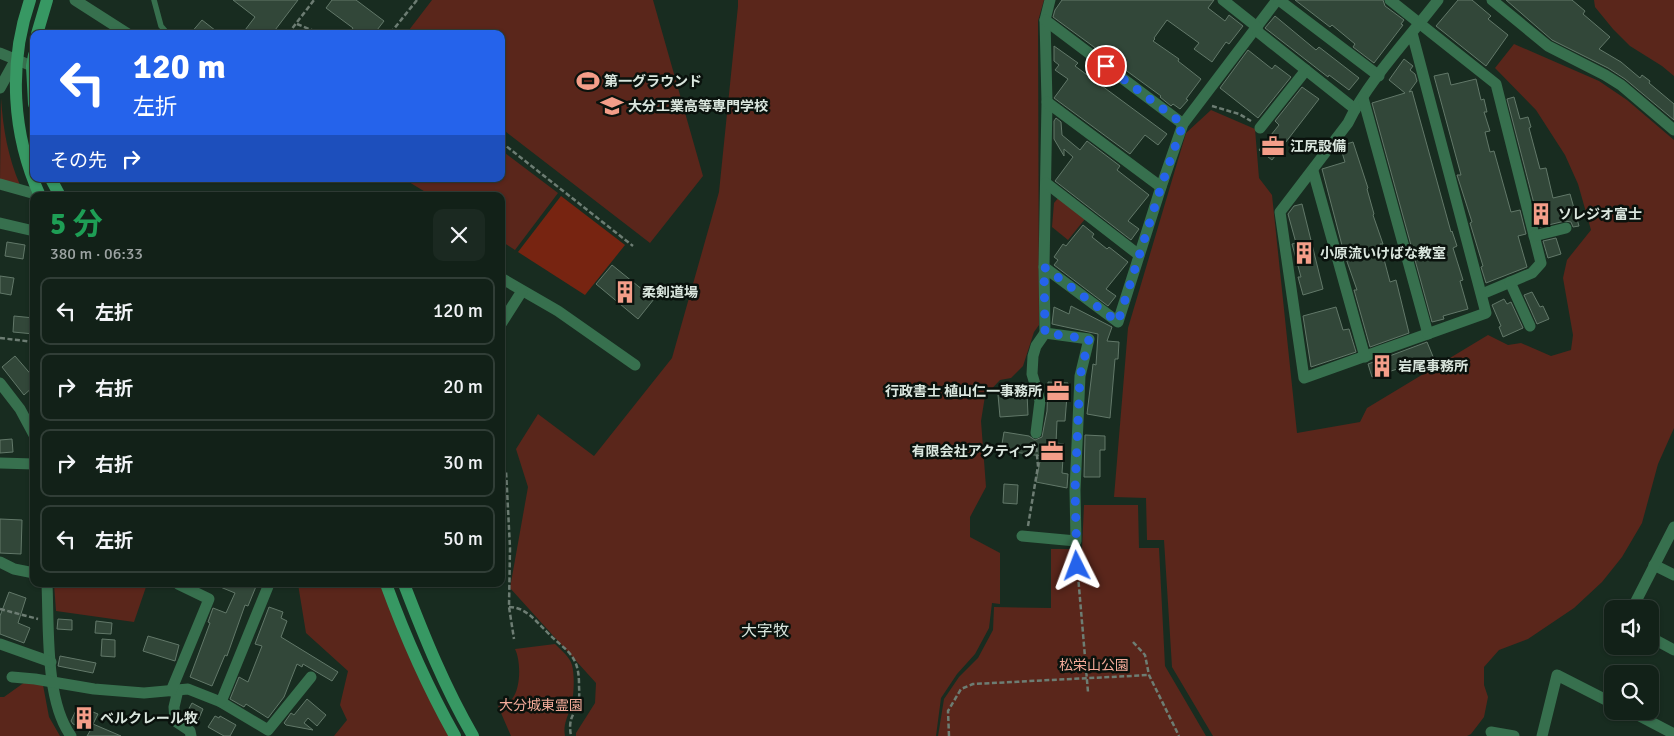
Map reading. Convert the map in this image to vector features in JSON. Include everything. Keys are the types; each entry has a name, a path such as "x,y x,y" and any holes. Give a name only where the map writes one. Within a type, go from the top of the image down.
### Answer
{"street":[{"path":"30,0 24,18 16,58 15,81 18,123 24,153 30,170"},
{"path":"38,30 47,0"},
{"path":"75,0 122,30"},
{"path":"1036,433 1040,401 1032,374 1033,356 1036,346 1045,333 1044,267 1047,102 1045,20 1050,0"},
{"path":"1223,0 1257,27 1258,32 1355,109"},
{"path":"1044,267 1118,322 1183,124 1278,0 1379,76"},
{"path":"1390,0 1496,84 1541,263 1532,273 1482,294"},
{"path":"1412,33 1486,313 1304,378 1280,212 1348,124 1355,109 1379,76 1412,33 1438,0"},
{"path":"1492,0 1548,46 1621,86 1674,130"},
{"path":"1045,20 1183,124"},
{"path":"0,52 16,58 30,60"},
{"path":"0,88 16,58"},
{"path":"1260,128 1306,70"},
{"path":"1363,98 1428,334"},
{"path":"1047,102 1161,187"},
{"path":"1312,171 1365,357"},
{"path":"1046,183 1139,254"},
{"path":"0,184 30,193"},
{"path":"0,223 30,230"},
{"path":"1534,236 1566,228"},
{"path":"505,280 558,311 635,365"},
{"path":"1510,282 1530,326"},
{"path":"505,318 522,291"},
{"path":"1024,536 1076,541 1075,490 1080,376 1089,339 1045,333"},
{"path":"0,383 20,409 30,428"},
{"path":"0,463 30,464"},
{"path":"1636,600 1674,527"},
{"path":"0,562 14,569 30,572"},
{"path":"1654,565 1674,575"},
{"path":"47,587 50,662 53,682 61,720 70,736"},
{"path":"184,587 209,599 174,690 175,721 190,731 191,736"},
{"path":"221,702 268,587"},
{"path":"387,587 394,608 433,697 455,736"},
{"path":"405,587 423,634 459,713 473,736"},
{"path":"1659,642 1674,650"},
{"path":"0,644 50,662"},
{"path":"1542,736 1558,675 1604,699"},
{"path":"12,677 94,689 144,693 188,689 221,702 268,730 310,677"},
{"path":"1647,720 1674,734"},
{"path":"1492,732 1514,736"}],"lane":[{"path":"154,0 161,26 164,30"}],"path":[{"path":"291,30 314,0"},
{"path":"393,30 417,0"},
{"path":"296,23 312,30"},
{"path":"1202,98 1216,108 1239,114 1260,128"},
{"path":"505,145 633,246"},
{"path":"0,338 30,342"},
{"path":"1024,536 1038,466 1036,433"},
{"path":"505,470 510,548 509,607 514,639"},
{"path":"1076,541 1088,692"},
{"path":"509,607 517,607 527,612 550,636 565,648 578,666 579,694 578,703 570,718 571,736"},
{"path":"0,609 37,619"},
{"path":"1133,642 1145,655 1149,675 1179,736"},
{"path":"949,736 948,711 961,689 973,684 1149,675"}],"green space":[{"name":"第一グラウンド","path":"432,0 653,0 703,176 650,243 505,131 505,30 409,30"},
{"path":"738,0 1044,0 1038,21 1039,325 1034,332 1023,366 1011,378 1000,380 985,396 981,421 986,487 970,517 970,537 1000,553 1000,604 992,603 989,628 975,654 957,674 941,698 936,736 576,736 595,703 596,683 510,588 528,487 516,449 538,414 594,456 672,358 719,192"},
{"path":"1594,0 1674,0 1674,76 1662,66 1630,46 1595,7"},
{"path":"1514,44 1599,81 1627,100 1674,140 1674,428 1658,464 1642,523 1622,557 1602,582 1574,608 1528,639 1499,650 1484,667 1484,685 1488,697 1484,717 1471,734 1467,736 1213,736 1172,667 1164,540 1147,540 1146,498 1114,497 1128,328 1186,133 1211,110 1255,129 1259,178 1272,195 1297,433 1360,422 1367,408 1488,335 1508,345 1521,343 1551,356 1571,350 1573,335 1563,278 1567,260 1591,230 1578,184 1565,155 1536,110 1495,68"},
{"path":"1,98 7,143 20,185 0,181"},
{"path":"505,153 558,193 515,250 505,244 505,192 425,192 409,182 505,182"},
{"path":"1059,197 1085,219 1068,240 1052,227 1054,203"},
{"name":"松栄山公園","path":"1084,505 1138,505 1139,548 1159,548 1165,666 1206,736 938,736 944,699 959,677 978,658 993,630 994,607 1051,608 1051,549 1082,549"},
{"path":"54,587 146,587 134,622 56,611"},
{"path":"298,587 390,587 455,736 334,736 347,720 340,705 348,671 306,633"},
{"name":"大分城東霊園","path":"555,644 569,659 573,670 573,694 565,725 565,736 511,736 498,706 512,699 517,688 519,667 515,649"},
{"path":"25,682 43,685 49,717 60,736 0,736 0,697 4,697"}],"shaded area":[{"path":"561,196 625,245 585,295 518,252"}],"building":[{"path":"233,0 298,0 275,30 245,30 255,17"},
{"path":"332,0 356,0 384,21 377,30 352,30 353,28 326,8"},
{"path":"1062,0 1214,0 1208,8 1225,21 1229,15 1243,26 1229,44 1226,42 1212,62 1194,49 1199,43 1167,20 1153,41 1179,59 1178,61 1201,79 1180,109 1173,104 1171,106 1161,96 1053,17 1055,10"},
{"path":"1295,0 1383,0 1385,6 1404,20 1401,24 1403,25 1374,63 1353,47 1355,44 1332,25 1330,27"},
{"path":"1458,0 1472,0 1491,16 1488,19 1508,35 1486,66 1436,26"},
{"path":"1506,0 1572,0 1585,11 1583,14 1610,37 1599,49 1621,62 1640,78 1642,75 1650,81 1649,83 1674,104 1674,120 1625,79 1608,68 1552,40"},
{"path":"1275,16 1316,50 1319,47 1359,78 1349,90 1329,75 1328,77 1265,28"},
{"path":"202,20 215,30 193,30"},
{"path":"1054,46 1078,63 1075,66 1167,134 1158,145 1145,135 1130,154 1054,98 1068,79 1055,70 1059,65 1054,61"},
{"path":"1248,50 1272,69 1275,65 1291,77 1258,118 1220,88"},
{"path":"1404,59 1413,66 1410,70 1415,74 1417,81 1409,92 1412,91 1451,232 1457,246 1453,248 1463,280 1460,281 1468,309 1443,316 1444,319 1432,322 1372,103 1405,93 1389,80"},
{"path":"1448,73 1451,85 1476,79 1481,100 1484,99 1487,112 1484,112 1490,131 1485,132 1490,152 1494,151 1511,212 1520,210 1526,234 1518,236 1527,267 1486,283 1470,223 1472,222 1457,175 1461,175 1434,76"},
{"path":"1302,87 1319,99 1272,160 1259,150 1279,125 1275,121"},
{"path":"1514,97 1520,119 1528,117 1540,169 1546,168 1553,198 1570,194 1579,226 1573,227 1571,222 1565,221 1540,227 1507,99"},
{"path":"1056,118 1061,122 1062,135 1080,150 1087,141 1120,166 1117,170 1149,195 1128,221 1139,229 1131,240 1055,181 1073,157 1064,149 1064,156 1054,139 1054,121"},
{"path":"1353,142 1383,244 1380,244 1390,282 1396,280 1409,333 1370,347 1354,290 1357,290 1344,253 1322,169 1345,162 1340,146"},
{"path":"1302,204 1323,289 1303,295 1298,277 1301,277 1292,244 1296,243 1288,214 1294,206"},
{"path":"1083,225 1094,234 1092,237 1128,262 1106,289 1116,296 1108,306 1054,265 1058,260 1054,257 1063,244 1066,246"},
{"path":"1556,238 1561,254 1548,258 1543,241"},
{"path":"7,242 25,245 23,259 5,256"},
{"name":"柔剣道場","path":"612,265 654,299 638,319 596,284"},
{"path":"0,276 14,278 11,295 0,293"},
{"path":"1532,292 1540,307 1543,306 1549,319 1537,324 1524,295"},
{"path":"1504,299 1507,304 1511,302 1523,328 1503,337 1499,327 1501,326 1492,305"},
{"path":"1071,306 1112,327 1107,341 1119,342 1118,359 1115,359 1110,418 1087,414 1093,364 1096,365 1098,334 1052,324 1054,307 1069,314"},
{"path":"1336,307 1343,330 1349,329 1356,352 1311,367 1303,316"},
{"path":"14,316 30,318 30,334 13,332"},
{"path":"1427,342 1434,359 1411,368 1410,365 1372,377 1368,364"},
{"path":"15,356 30,373 30,390 24,395 2,367"},
{"path":"1048,382 1068,383 1065,421 1057,421 1056,443 1064,444 1062,473 1068,474 1067,488 1036,482 1041,456 1001,450 1004,432 1029,436 1035,440 1042,437 1047,411"},
{"path":"1027,393 1028,415 1000,417 998,395"},
{"path":"1085,435 1105,436 1105,450 1100,450 1100,477 1084,477"},
{"path":"12,439 13,452 0,453 0,440"},
{"path":"1004,484 1018,485 1017,504 1003,503"},
{"path":"0,519 22,520 21,554 0,553"},
{"path":"220,587 256,587 248,606 245,605 227,656 225,655 212,686 190,677 210,623 208,622 213,608 226,613 235,593"},
{"path":"9,592 26,598 18,623 30,628 24,643 0,634 0,616"},
{"path":"269,607 283,612 281,618 287,621 281,637 338,672 332,681 303,664 302,667 297,664 284,697 268,718 246,704 244,707 230,699 239,677 248,682 262,646 255,644"},
{"path":"58,619 72,620 72,630 57,629"},
{"path":"96,621 112,623 111,634 95,633"},
{"path":"148,636 179,645 175,661 143,651"},
{"path":"102,639 115,640 115,657 101,656"},
{"path":"60,656 96,663 93,673 58,666"},
{"path":"307,699 326,715 317,726 308,718 304,723 313,730 286,725 284,723 291,713 294,715"},
{"path":"192,703 203,709 197,723 185,716"},
{"name":"ベルクレール牧","path":"78,706 98,714 93,724 121,736 87,736 90,731 73,724 71,721"},
{"path":"215,716 219,718 220,716 236,725 230,736 224,736 208,727"}],"place":[{"name":"第一グラウンド","path":"588,81"},
{"name":"大分工業高等専門学校","path":"612,106"},
{"name":"江尻設備","path":"1273,146"},
{"name":"ソレジオ富士","path":"1541,214"},
{"name":"小原流いけばな教室","path":"1304,253"},
{"name":"柔剣道場","path":"625,292"},
{"name":"岩尾事務所","path":"1382,366"},
{"name":"行政書士 植山仁一事務所","path":"1058,391"},
{"name":"有限会社アクティブ","path":"1052,451"},
{"name":"ベルクレール牧","path":"84,718"}],"district":[{"name":"大字牧","path":"765,630"}],"route":[{"path":"1077,566 1075,490 1080,376 1089,339 1045,333 1044,267 1118,322 1183,124 1106,66"}]}
